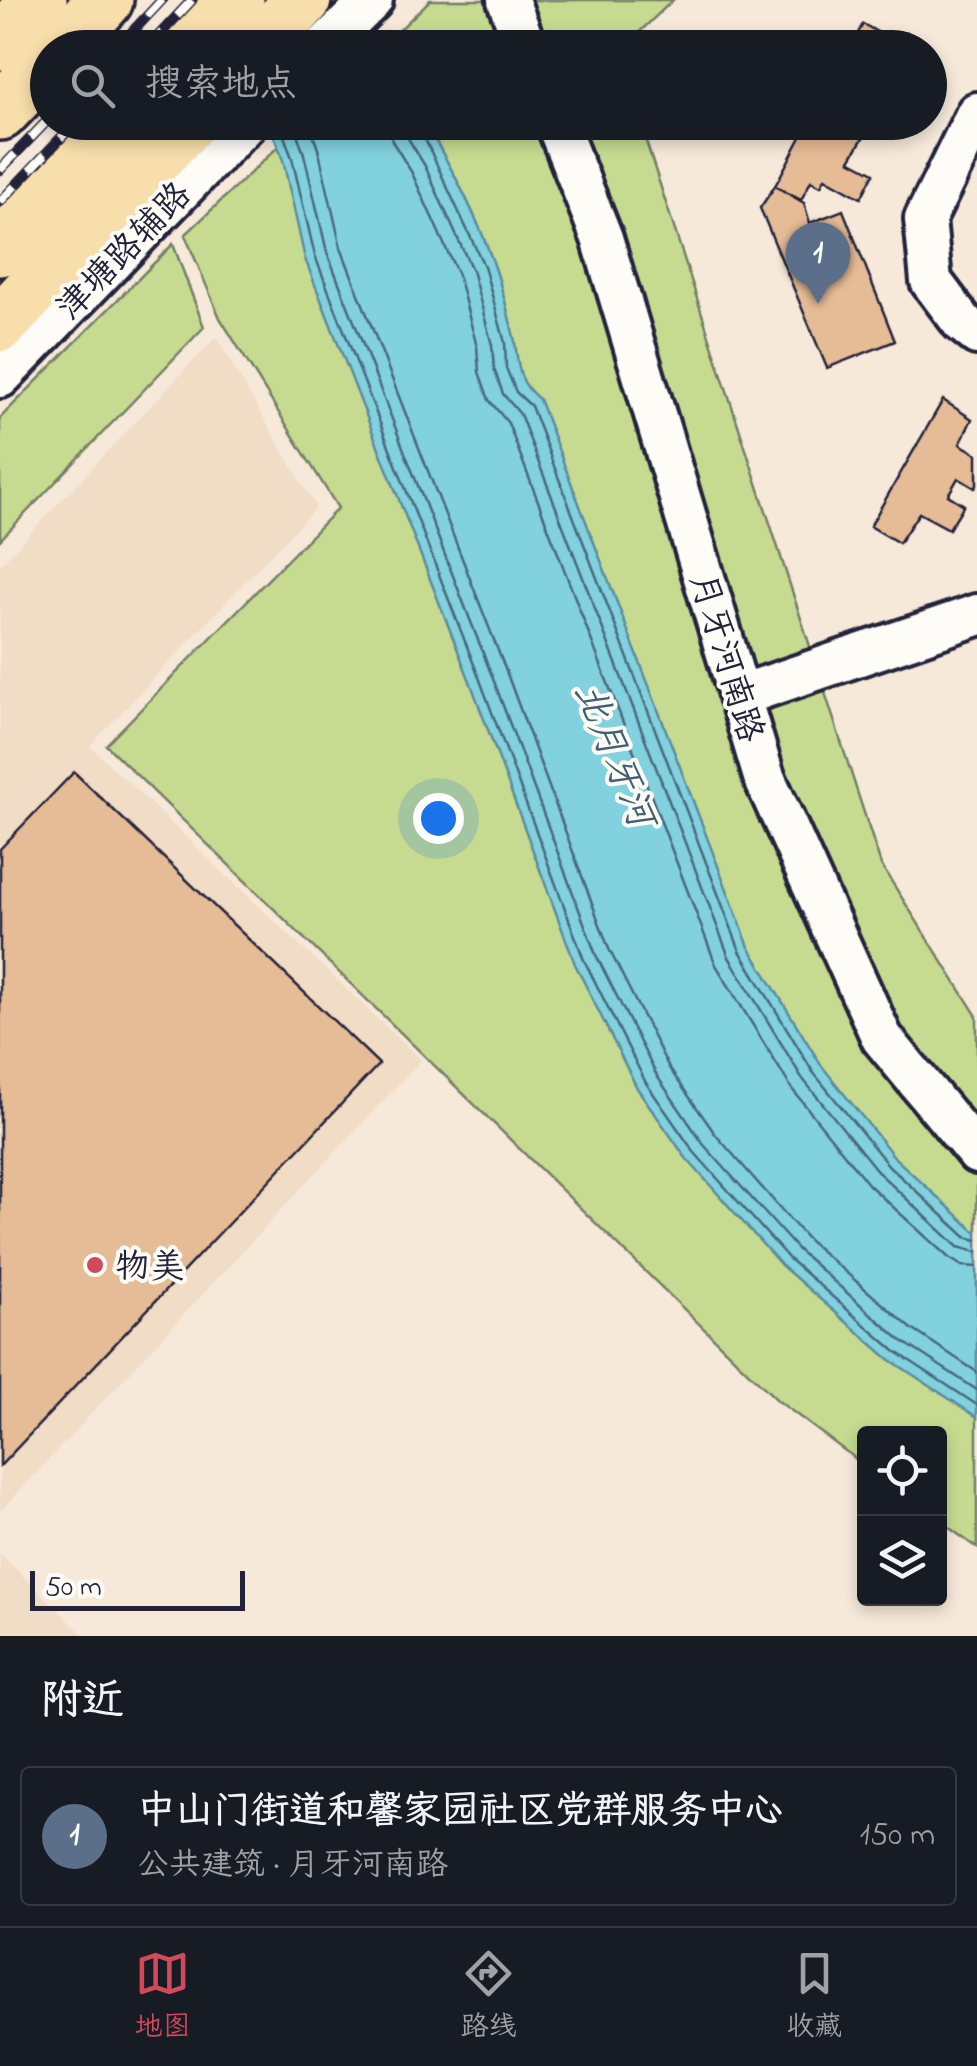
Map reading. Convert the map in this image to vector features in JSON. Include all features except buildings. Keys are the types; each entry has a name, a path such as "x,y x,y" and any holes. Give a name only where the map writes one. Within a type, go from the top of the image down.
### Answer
{"highway":[{"path":"0,42 39,0"},
{"path":"78,30 106,0"},
{"path":"207,30 236,0"},
{"path":"275,30 303,0"},
{"path":"0,112 30,81"},
{"path":"0,248 101,140"},
{"path":"0,324 171,140"}],"street":[{"path":"341,30 372,0"},
{"path":"508,0 519,30"},
{"path":"977,113 926,220 931,280 962,322 977,334"},
{"name":"津塘路辅路","path":"0,378 230,140"},
{"name":"月牙河南路","path":"563,140 602,238 764,777 882,1038 977,1153"},
{"path":"739,696 977,614"}],"shaded area":[{"path":"216,337 316,507 90,746 421,1060 0,1512 0,565"},
{"path":"0,1554 85,1636 0,1636"}],"green space":[{"path":"430,0 673,0 642,30 399,30"},
{"path":"285,140 646,140 881,865 977,1016 977,1548 947,1526 947,1426 857,1426 857,1460 777,1400 106,745 338,508 220,318 185,235"},
{"path":"173,244 204,327 0,540 0,418"}],"water":[{"name":"北月牙河","path":"275,140 435,140 444,156 486,244 505,300 522,379 539,399 749,947 821,1065 896,1159 977,1233 977,1417 889,1359 782,1266 686,1158 637,1088 575,964 471,684 305,259"}],"railway":[{"path":"134,30 162,0"},
{"path":"164,30 192,0"},
{"path":"0,170 30,139"},
{"path":"0,202 59,140"}],"place":[{"name":"中山门街道和馨家园社区党群服务中心","path":"818,304"},
{"name":"物美","path":"95,1265"}]}
